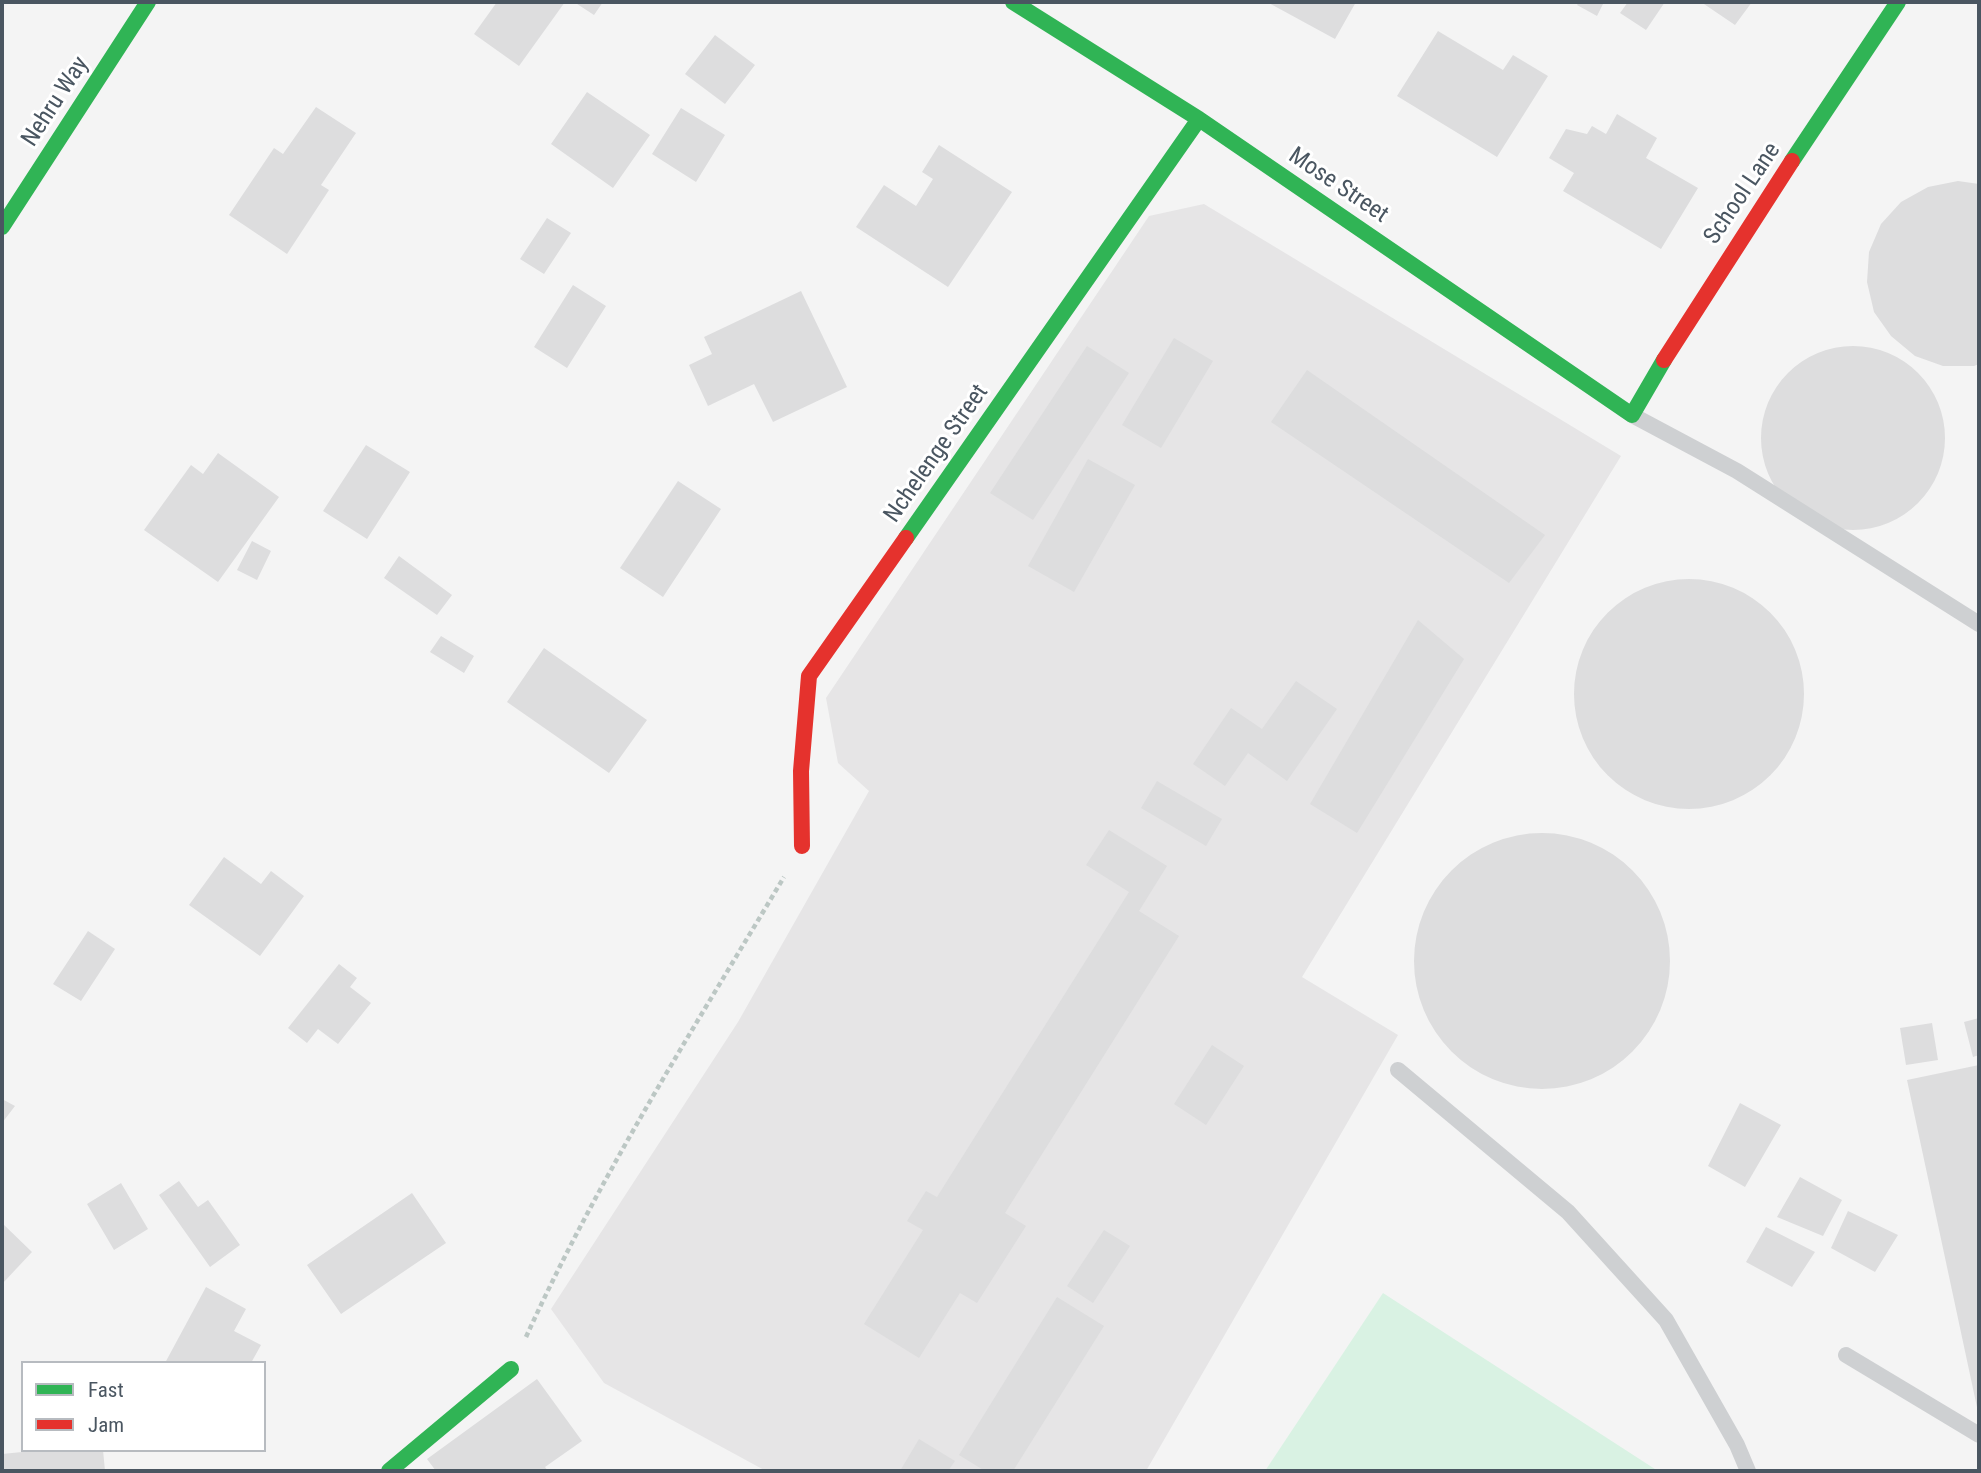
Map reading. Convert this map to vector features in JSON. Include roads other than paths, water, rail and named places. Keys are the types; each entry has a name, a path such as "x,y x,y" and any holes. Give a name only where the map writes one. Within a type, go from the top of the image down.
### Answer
{"street":[{"name":"Nehru Way","path":"2,227 148,2"},
{"name":"Mose Street","path":"1013,2 1199,119 1632,415"},
{"name":"School Lane","path":"1632,415 1693,311 1898,2"},
{"name":"Nchelenge Street","path":"802,846 801,771 809,676 1199,119"},
{"path":"389,1471 511,1369"}],"lane":[{"path":"1632,415 1737,471 1979,625"},
{"path":"1398,1070 1568,1212 1666,1320 1737,1445 1748,1471"},
{"path":"1846,1354 1979,1435"}]}
